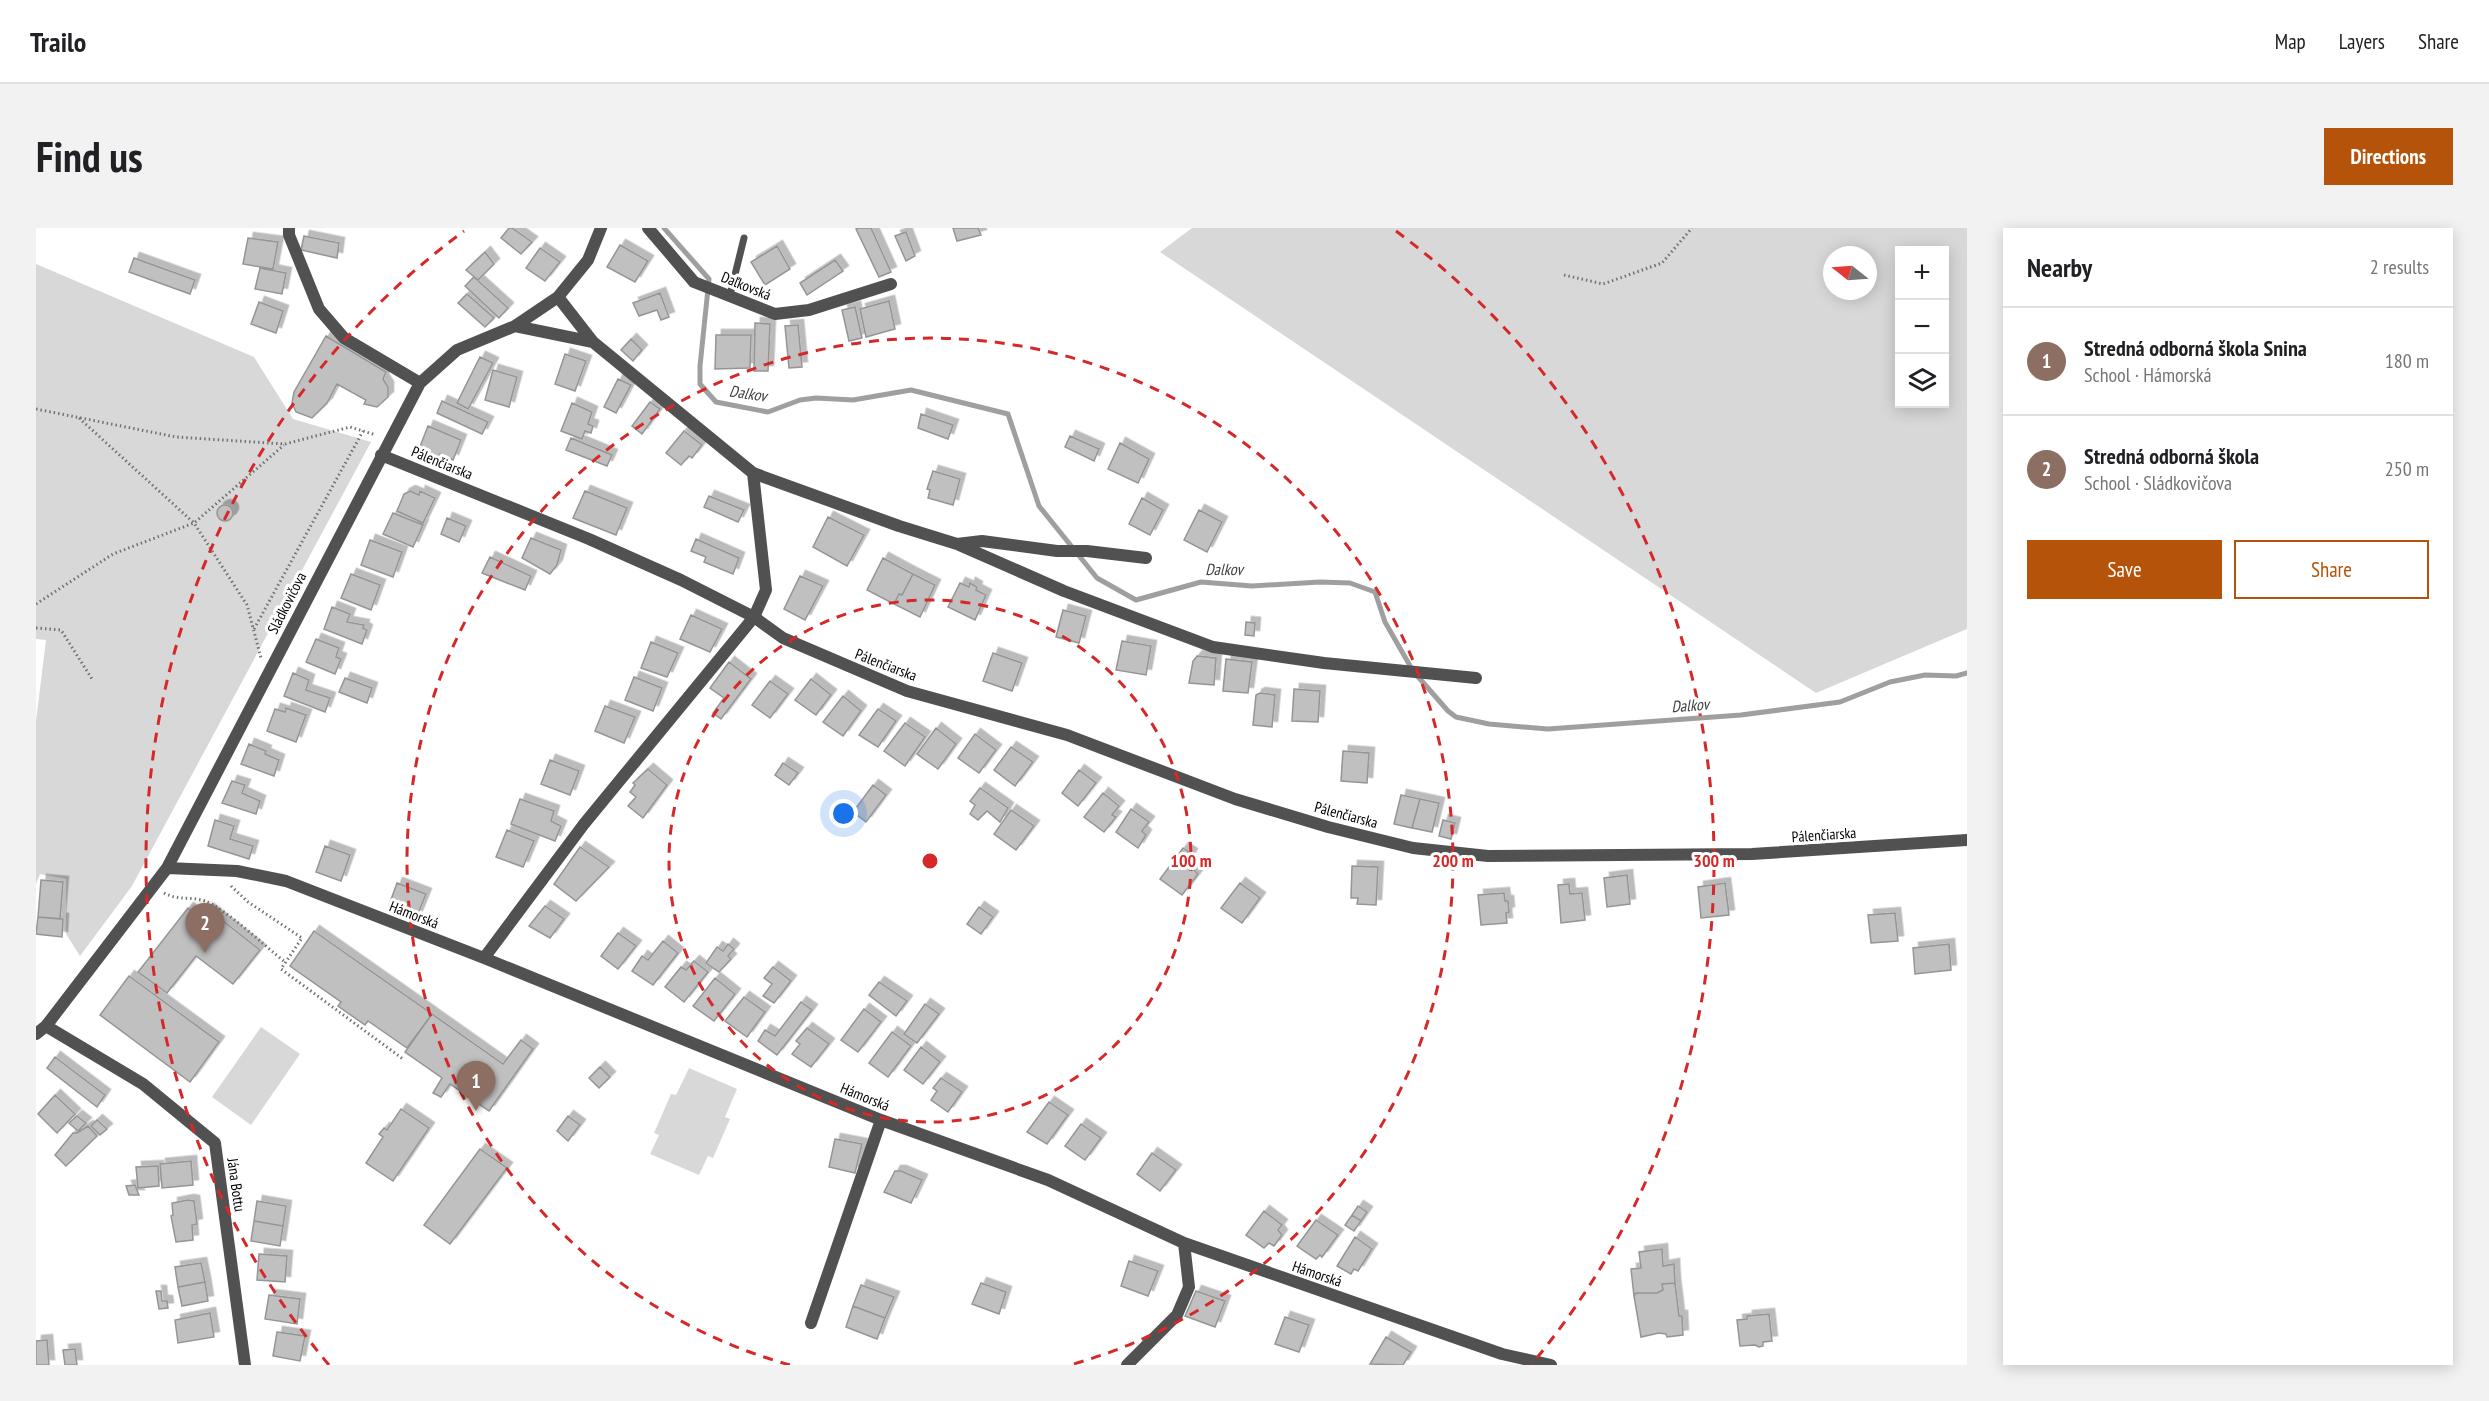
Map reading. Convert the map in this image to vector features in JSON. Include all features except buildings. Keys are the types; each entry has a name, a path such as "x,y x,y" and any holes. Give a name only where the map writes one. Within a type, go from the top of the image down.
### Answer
{"street":[{"path":"289,228 289,235 319,309 344,338 420,383"},
{"name":"Sládkovičova","path":"41,1030 167,868 420,383 457,350 515,326 558,297 588,260 600,228"},
{"name":"Daľkovská","path":"648,228 694,282 775,314 809,310 891,284"},
{"path":"558,297 593,342 753,473 957,544 1064,591 1213,647 1324,663 1476,678"},
{"path":"515,326 593,342"},
{"name":"Pálenčiarska","path":"381,455 589,539 681,580 754,617 783,638 907,691 1067,735 1235,799 1328,827 1413,848 1488,856 1752,854 1967,840"},
{"path":"484,958 584,824 754,617 766,590 753,473"},
{"path":"957,544 982,541 1057,551 1087,551 1146,558"},
{"name":"Hámorská","path":"167,868 237,871 286,881 484,958 881,1120 1048,1180 1185,1243 1502,1354 1551,1365"},
{"name":"Jána Bottu","path":"41,1030 143,1084 215,1143 245,1365"},
{"path":"811,1323 881,1120"},
{"path":"1127,1365 1177,1315 1189,1287 1185,1243"}],"lane":[{"path":"724,293 744,238"}],"path":[{"path":"1564,275 1603,284 1662,262 1692,228"},
{"path":"36,409 176,437 285,444 351,427 379,436"},
{"path":"77,417 194,523 247,605 261,658"},
{"path":"254,631 363,431"},
{"path":"36,604 113,554 194,523 285,444"},
{"path":"36,628 61,630 92,679"},
{"path":"231,885 248,902 302,938 281,969 403,1059"},
{"path":"163,892 176,899 196,899 214,906 285,962"}],"shaded area":[{"path":"1192,228 1967,228 1967,629 1816,693 1160,252"},
{"path":"36,264 254,357 293,419 371,442 132,886 80,956 66,934 66,879 40,874 36,884 36,721 46,640 36,639"},
{"path":"261,1027 300,1054 251,1125 212,1097"},
{"path":"689,1068 737,1089 725,1117 730,1119 713,1158 708,1156 699,1175 650,1154 659,1135 654,1133 671,1094 676,1095"}],"waterway":[{"name":"Dalkov","path":"664,228 709,279 700,384 716,402 768,412 800,400 816,398 853,400 911,390 1008,414 1039,506 1097,578 1136,600 1201,582 1252,586 1320,582 1350,583 1375,592 1385,622 1413,671 1456,717 1489,724 1548,729 1741,715 1840,702 1890,682 1925,675 1956,676 1967,673"}],"place":[{"name":"Stredná odborná škola","path":"205,953"},
{"name":"Stredná odborná škola Snina","path":"476,1111"}]}
